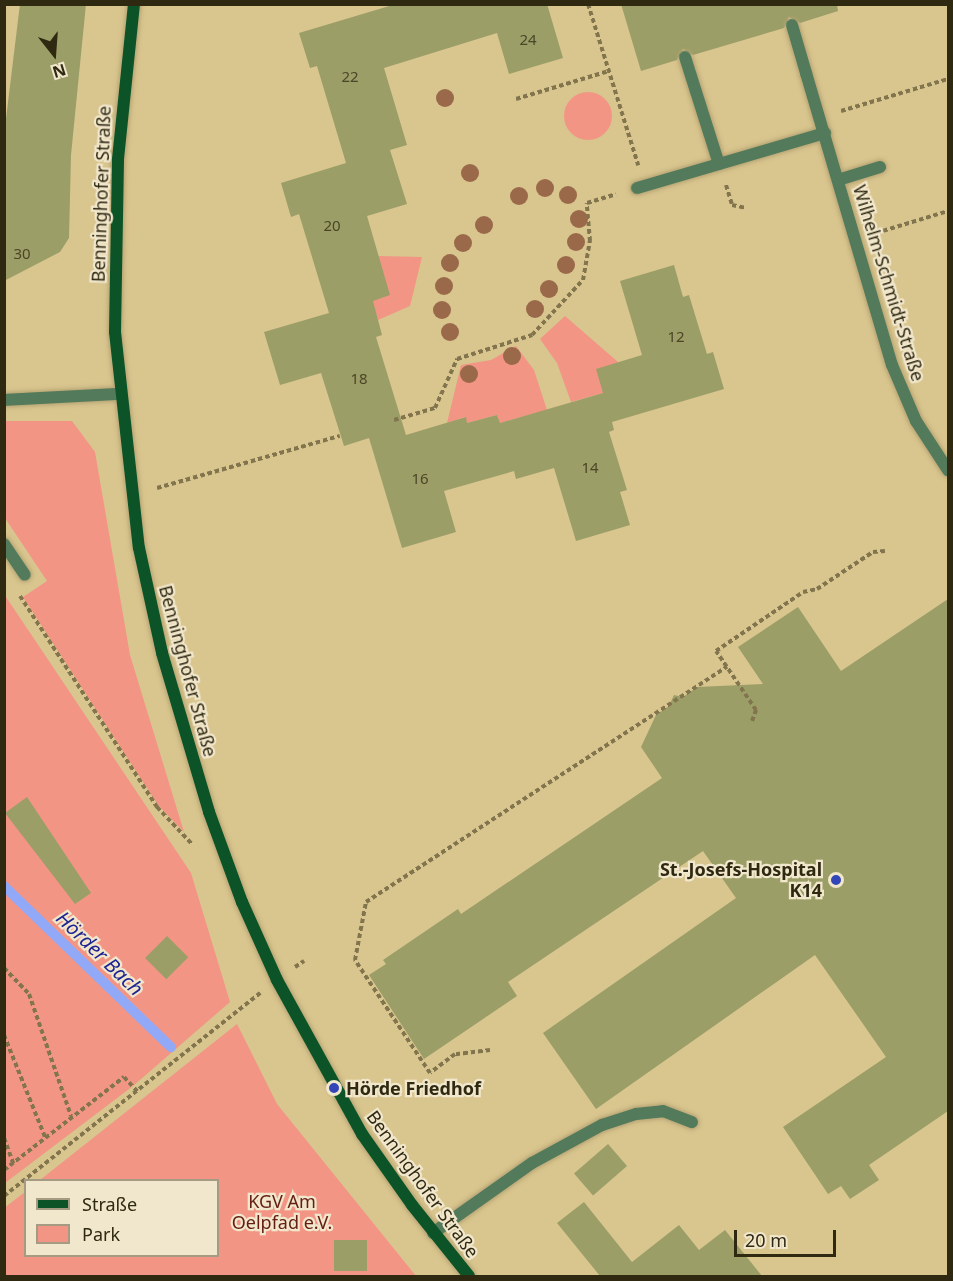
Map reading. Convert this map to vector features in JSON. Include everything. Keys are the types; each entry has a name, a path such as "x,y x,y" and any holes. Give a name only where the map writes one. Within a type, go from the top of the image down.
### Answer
{"main road":[{"name":"Benninghofer Straße","path":"134,4 124,74 115,222 115,332 120,394 139,548 176,705 242,902 277,980 334,1088 433,1233 469,1276"}],"street":[{"name":"Wilhelm-Schmidt-Straße","path":"792,25 892,365 916,421 948,470"},
{"path":"685,57 719,164"},
{"path":"641,187 825,133"},
{"path":"838,180 880,167"},
{"path":"4,400 120,394"},
{"path":"4,544 25,575"},
{"path":"433,1233 532,1163 602,1125 636,1114 663,1112 692,1122"}],"path":[{"path":"394,420 435,408 457,358 532,335 583,280 590,241 587,202 641,187 588,4"},
{"path":"516,99 609,71"},
{"path":"820,118 948,79"},
{"path":"719,164 732,205 746,208"},
{"path":"856,239 948,211"},
{"path":"157,488 340,435"},
{"path":"752,721 756,710 716,651 803,592 816,589 873,552 885,551"},
{"path":"25,575 19,600 157,807 192,844"},
{"path":"490,1050 455,1054 430,1073 355,960 366,902 727,667"},
{"path":"4,968 29,994 71,1116"},
{"path":"26,1179 277,980"},
{"path":"4,1035 45,1137"},
{"path":"4,1170 124,1077 138,1092"},
{"path":"4,1138 13,1163"},
{"path":"4,1196 24,1180"}],"green space":[{"path":"588,92 605,99 612,116 605,133 588,140 571,133 564,116 571,99"},
{"path":"378,256 422,257 410,306 378,320 372,301"},
{"path":"565,316 618,362 603,393 571,402 557,363 540,339"},
{"path":"516,346 534,370 547,410 500,423 497,415 467,423 465,417 447,423 461,365 491,360"},
{"path":"4,421 72,421 95,452 130,655 184,832 158,805 23,597 47,581 5,518"},
{"path":"4,594 191,873 230,1002 133,1086 5,1183"},
{"name":"KGV Am Oelpfad e.V.","path":"237,1024 277,1104 416,1276 5,1276 4,1208 24,1193 24,1257 219,1257 219,1179 41,1179"}],"building":[{"path":"20,4 86,4 71,155 69,238 60,252 4,281 4,135"},
{"path":"396,4 547,4 563,58 509,74 497,33 384,68 407,145 390,150 407,204 367,216 390,295 373,301 382,335 376,337 406,435 466,417 467,423 497,415 500,423 603,393 596,369 642,355 620,281 674,265 683,297 689,295 707,354 713,352 724,389 612,422 614,430 609,432 627,490 620,492 630,525 576,541 554,468 516,479 514,471 444,491 456,532 402,548 369,438 344,446 321,373 280,385 264,332 329,313 299,214 291,217 281,183 346,163 317,66 310,68 299,33"},
{"path":"621,4 837,4 838,11 800,23 789,17 784,28 693,55 683,49 677,60 641,71"},
{"name":"St.-Josefs-Hospital K14","path":"948,599 948,1111 869,1165 879,1180 850,1199 841,1186 828,1194 783,1127 886,1057 815,955 596,1109 543,1033 736,898 703,851 508,982 517,996 424,1059 369,975 386,964 383,960 458,909 461,914 662,778 641,747 656,715 669,706 674,695 683,697 697,687 763,684 738,647 798,607 841,671"},
{"path":"27,797 91,893 75,904 5,813"},
{"path":"167,936 188,957 166,979 145,958"},
{"path":"608,1144 627,1166 593,1195 574,1174"},
{"path":"584,1202 632,1262 679,1225 699,1250 725,1230 762,1276 600,1276 557,1223"},
{"path":"334,1240 367,1240 367,1271 334,1271"}],"waterway":[{"name":"Hörder Bach","path":"4,886 171,1047"}],"place":[{"name":"St.-Josefs-Hospital K14","path":"836,880"},
{"name":"Hörde Friedhof","path":"334,1088"}]}
